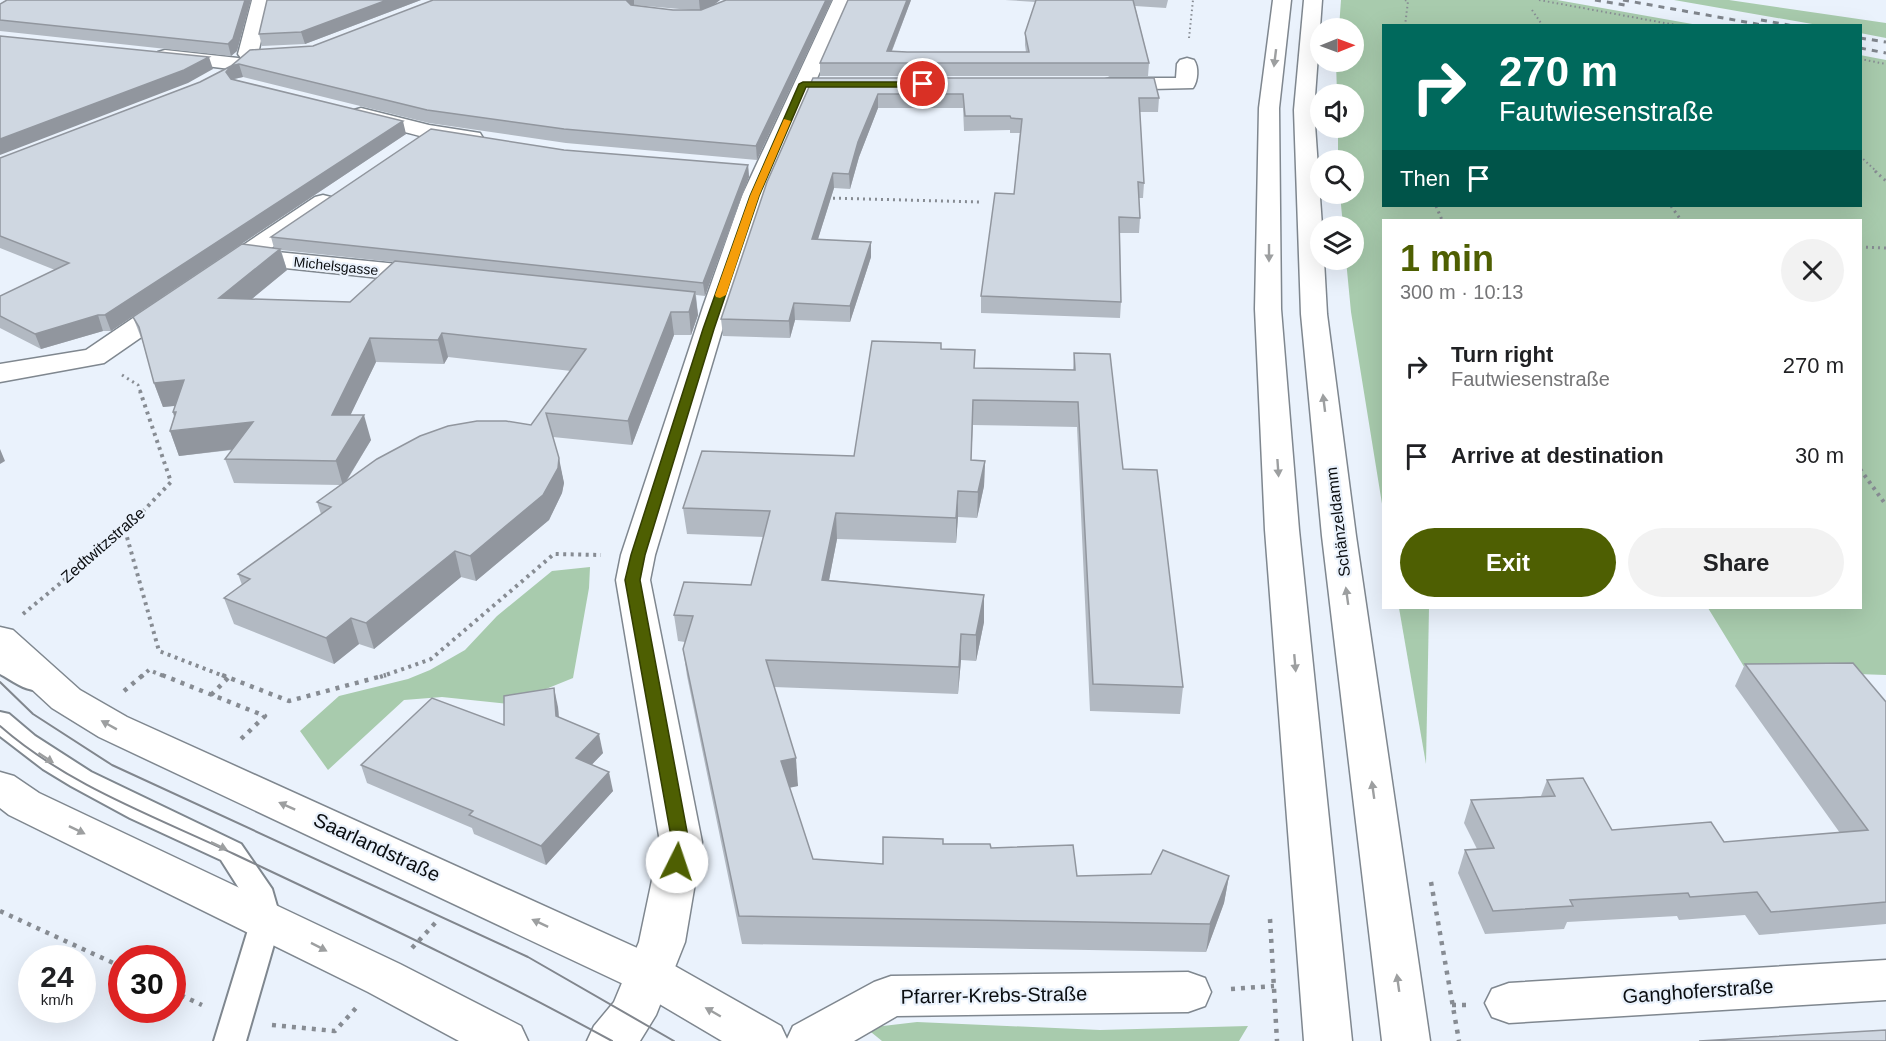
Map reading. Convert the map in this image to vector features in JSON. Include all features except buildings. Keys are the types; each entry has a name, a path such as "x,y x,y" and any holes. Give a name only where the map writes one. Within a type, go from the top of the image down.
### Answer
{"street":[{"path":"206,84 251,57 261,0"},
{"path":"611,1041 633,1015 662,942 681,842 633,580 638,555 704,305 755,168 815,84 842,0"},
{"path":"1282,0 1269,108 1268,309 1282,530 1328,1041"},
{"name":"Schänzeldamm","path":"1313,0 1304,110 1314,314 1341,548 1406,1041"},
{"path":"143,54 251,57"},
{"path":"1090,84 1186,84 1187,64"},
{"path":"347,111 429,131 498,142"},
{"path":"399,151 429,131"},
{"path":"0,373 94,357 340,190"},
{"name":"Michelsgasse","path":"242,256 447,277"},
{"name":"Saarlandstraße","path":"11,627 66,699 113,727 650,975 764,1041"},
{"path":"0,787 24,804 384,978 504,1041"},
{"name":"Ganghoferstraße","path":"1509,1003 1886,980"},
{"name":"Pfarrer-Krebs-Straße","path":"810,1041 891,996 1188,992"}],"lane":[{"path":"0,663 66,699"},
{"path":"0,721 41,755 86,783 231,852 261,898 266,920 230,1041"}],"path":[{"path":"1187,64 1193,0"},
{"path":"1405,0 1408,2 1405,24"},
{"path":"1539,0 1670,24"},
{"path":"1532,10 1542,24"},
{"path":"1862,59 1886,64"},
{"path":"1862,158 1886,181"},
{"path":"823,198 981,202"},
{"path":"1862,247 1886,248"},
{"name":"Zedtwitzstraße","path":"11,627 125,530 171,482 138,385 94,357"},
{"path":"1862,472 1886,506"},
{"path":"125,530 159,651 289,701 398,672 431,659 554,554 638,555"},
{"path":"124,691 149,670 265,716 239,741"},
{"path":"211,694 228,678"},
{"path":"114,686 134,696"},
{"path":"228,736 250,746"},
{"path":"384,978 467,889"},
{"path":"0,911 108,961"},
{"path":"1236,989 1274,986"}],"green space":[{"path":"1341,0 1557,0 1692,24 1382,24 1382,207 1862,207 1862,55 1886,60 1886,675 1746,670 1709,609 1862,609 1862,219 1382,219 1382,504 1351,312 1347,270 1364,270 1364,216 1342,216 1341,204 1364,204 1364,150 1338,150 1338,138 1364,138 1364,84 1337,84 1336,72 1364,72 1364,18 1340,18"},
{"path":"1674,0 1729,0 1886,23 1886,38 1862,33 1862,24 1812,24"},
{"path":"590,567 589,588 573,678 509,704 442,697 404,700 328,770 300,731 339,696 408,679 430,670 465,650 497,616 552,571"},
{"path":"1399,609 1429,609 1426,764"},
{"path":"917,1022 1100,1030 1248,1026 1239,1041 882,1041 866,1028"}],"tram line":[{"path":"0,682 33,714 112,765 528,957 674,1041"},
{"path":"0,726 54,766 112,798 424,945 612,1041"}],"railway":[{"path":"1595,0 1630,6"},
{"path":"1623,0 1757,24"},
{"path":"1761,20 1783,24"},
{"path":"1862,38 1886,42"},
{"path":"1862,48 1886,53"}],"slow traffic":[{"path":"720,295 754,196 787,121"}],"route":[{"path":"677,862 681,842 633,580 638,555 709,329 754,196 803,84 923,84"}]}
